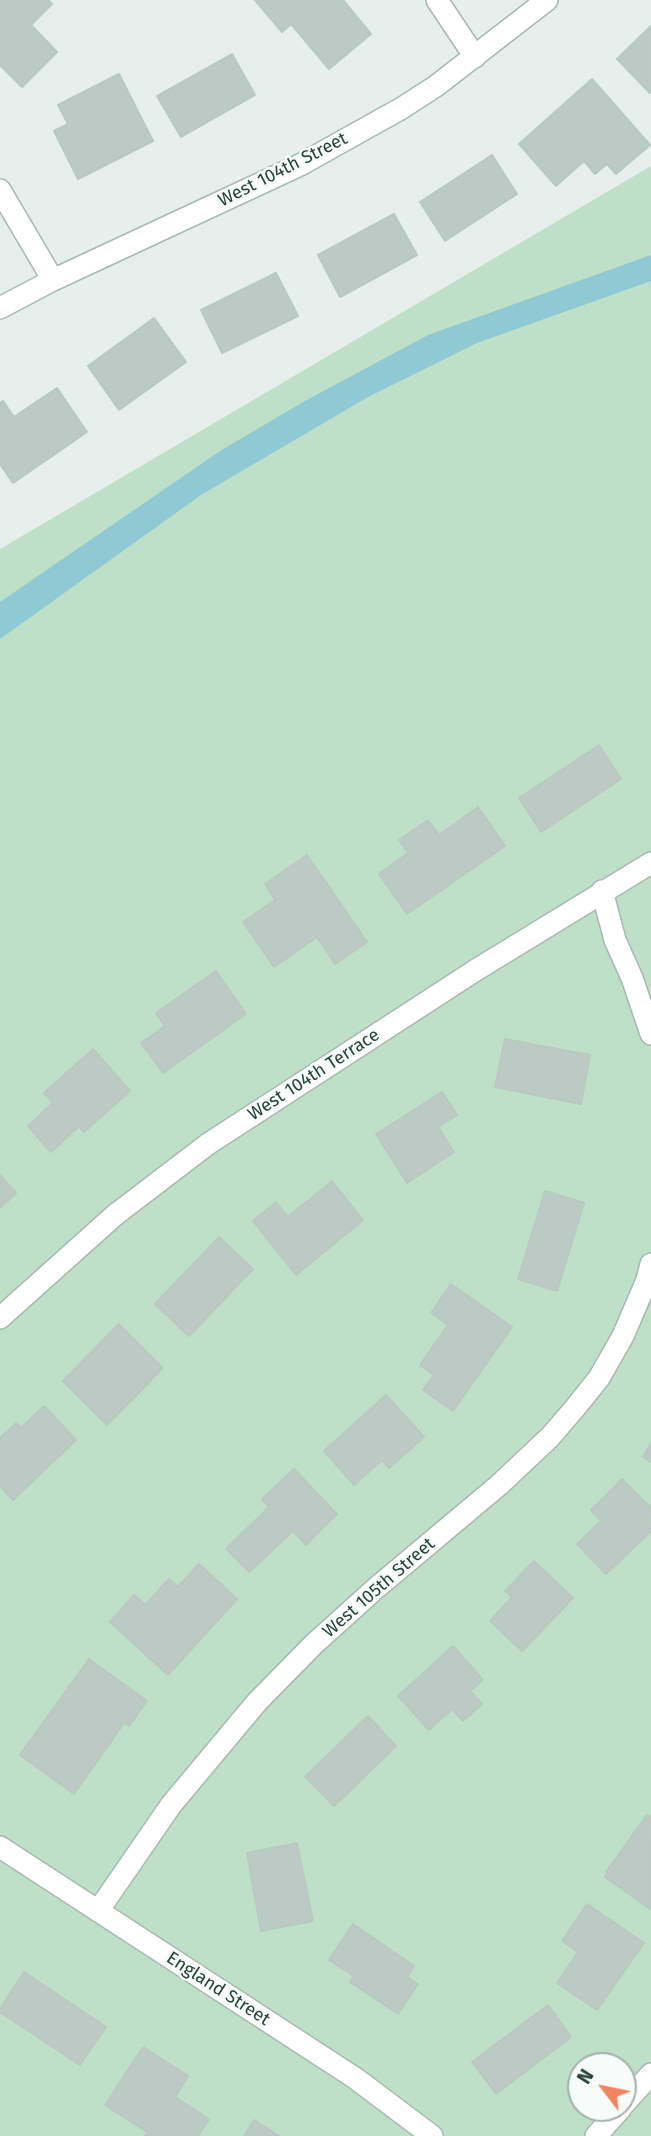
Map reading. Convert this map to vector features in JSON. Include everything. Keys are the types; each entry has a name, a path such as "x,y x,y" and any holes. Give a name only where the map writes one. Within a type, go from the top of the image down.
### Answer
{"street":[{"path":"437,0 475,57"},
{"name":"West 104th Street","path":"0,308 53,280 300,165 402,108 475,57 547,0"},
{"path":"0,190 53,280"},
{"name":"West 104th Terrace","path":"0,1318 115,1215 208,1144 476,970 651,863"},
{"path":"603,891 615,940 632,978 651,1034"},
{"name":"West 105th Street","path":"98,1911 171,1805 257,1702 314,1644 375,1589 508,1477 550,1437 575,1408 599,1378 623,1336 651,1264"},
{"name":"England Street","path":"0,1847 355,2078 432,2136"},
{"path":"637,2090 651,2074"},
{"path":"596,2136 609,2122"}],"green space":[{"path":"651,166 651,2136 0,2136 0,549"}],"water":[{"path":"651,255 651,281 477,343 368,397 201,495 0,639 0,602 220,451 303,402 428,335"}],"building":[{"path":"0,0 48,0 52,4 31,25 57,52 22,87 0,65"},
{"path":"255,0 343,0 371,34 329,69 291,24 282,32"},
{"path":"651,26 651,92 650,93 617,59"},
{"path":"232,54 255,95 181,137 157,96"},
{"path":"119,74 153,141 78,179 54,131 68,124 58,105"},
{"path":"592,79 650,145 616,174 607,164 595,174 584,161 556,186 519,144"},
{"path":"492,155 517,194 445,241 420,202"},
{"path":"394,214 417,255 340,297 318,255"},
{"path":"276,273 298,316 222,353 201,310"},
{"path":"154,318 186,362 119,410 88,366"},
{"path":"57,388 87,432 13,483 0,464 0,403 3,401 14,417"},
{"path":"599,745 621,779 541,832 519,798"},
{"path":"478,807 505,846 407,914 379,874 408,853 399,840 428,820 439,835"},
{"path":"307,855 367,942 335,964 317,937 274,967 243,922 275,900 265,884"},
{"path":"216,971 246,1014 163,1073 141,1043 165,1026 156,1013"},
{"path":"505,1039 590,1055 581,1104 495,1087"},
{"path":"93,1049 130,1091 84,1132 79,1126 51,1152 28,1126 53,1103 44,1093"},
{"path":"442,1092 457,1115 438,1127 454,1152 407,1183 376,1134"},
{"path":"0,1175 16,1193 0,1208"},
{"path":"332,1181 363,1220 296,1275 253,1221 276,1202 288,1217"},
{"path":"545,1191 584,1203 557,1291 518,1279"},
{"path":"219,1237 253,1269 189,1336 155,1304"},
{"path":"451,1284 512,1327 453,1411 423,1390 434,1375 420,1365 448,1325 431,1313"},
{"path":"119,1324 163,1368 107,1425 63,1381"},
{"path":"386,1395 424,1437 389,1468 382,1460 354,1485 324,1451"},
{"path":"44,1406 76,1440 13,1500 0,1486 0,1438 16,1423 21,1428"},
{"path":"651,1443 651,1462 643,1457"},
{"path":"294,1469 337,1514 306,1545 293,1531 249,1572 226,1549 269,1507 262,1499"},
{"path":"622,1479 651,1508 651,1531 606,1574 577,1544 601,1521 591,1510"},
{"path":"534,1561 573,1598 522,1651 490,1621 512,1597 505,1591"},
{"path":"199,1564 237,1599 168,1675 110,1622 134,1595 145,1605 169,1579 178,1587"},
{"path":"453,1646 483,1680 470,1691 482,1704 463,1721 452,1709 429,1730 398,1696"},
{"path":"89,1659 147,1701 129,1726 124,1723 74,1794 20,1755"},
{"path":"368,1716 396,1746 334,1806 305,1777"},
{"path":"647,1815 651,1817 650,1909 605,1877"},
{"path":"297,1843 313,1921 261,1931 247,1853"},
{"path":"587,1904 644,1943 597,2010 557,1983 578,1952 562,1941"},
{"path":"353,1924 414,1966 407,1977 418,1984 398,2014 350,1982 354,1976 329,1960"},
{"path":"24,1972 106,2027 80,2065 0,2012"},
{"path":"548,2005 571,2037 496,2094 472,2062"},
{"path":"143,2047 188,2076 175,2097 209,2119 198,2136 145,2136 147,2132 105,2105"},
{"path":"254,2120 279,2136 244,2136"}]}
